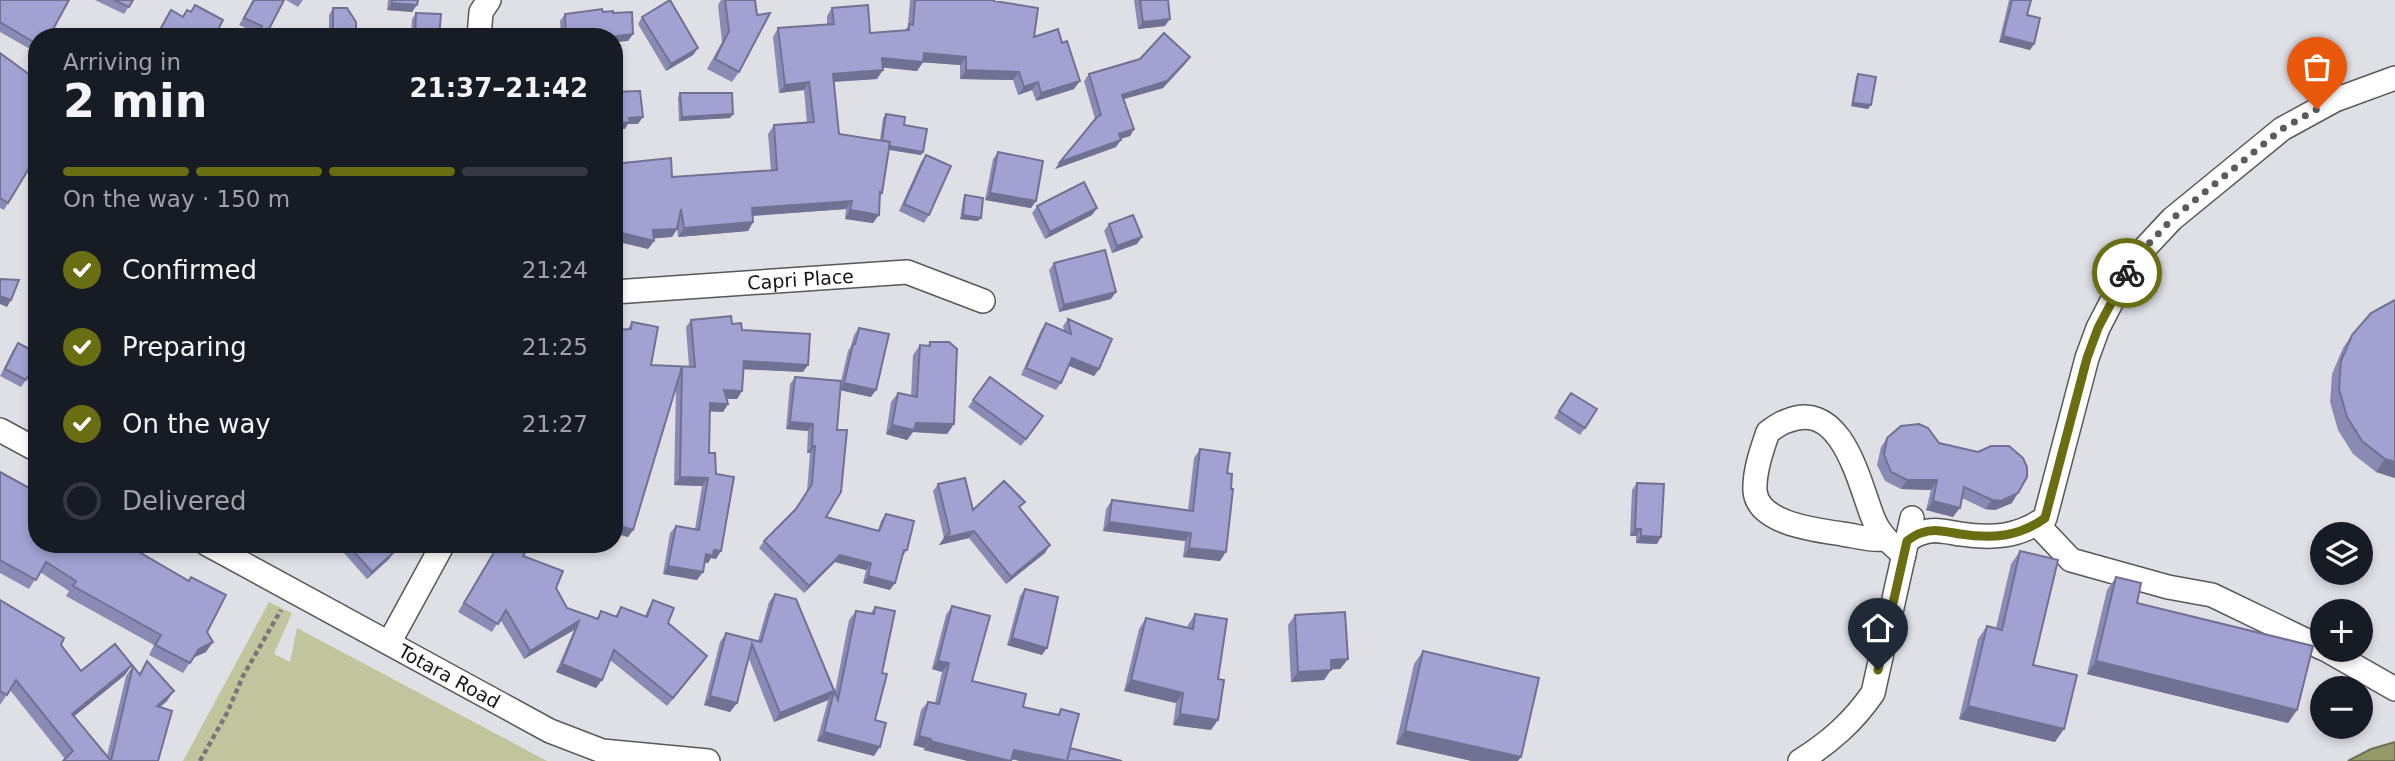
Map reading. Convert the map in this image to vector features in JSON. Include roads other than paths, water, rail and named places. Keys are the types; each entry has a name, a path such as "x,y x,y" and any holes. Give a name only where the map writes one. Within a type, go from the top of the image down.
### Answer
{"street":[{"path":"480,28 481,4"},
{"path":"1899,545 1874,519 1842,440 1821,421 1806,417 1787,421 1768,432 1762,449 1755,493 1765,512 1782,521 1899,545 1922,532 1938,530 1994,537 2015,534 2037,524 2045,518 2087,358 2098,328 2128,271 2143,250 2172,219 2282,129 2335,100 2395,78"},
{"name":"Capri Place","path":"623,291 906,272 983,301"},
{"path":"0,429 28,445"},
{"path":"1800,761 1836,737 1857,716 1873,693 1899,545 1912,518"},
{"path":"2037,524 2071,560 2168,587 2212,595 2310,641"},
{"name":"Totara Road","path":"223,553 550,731 603,751 708,761"},
{"path":"389,643 438,553"},
{"path":"2348,662 2395,689"}]}
